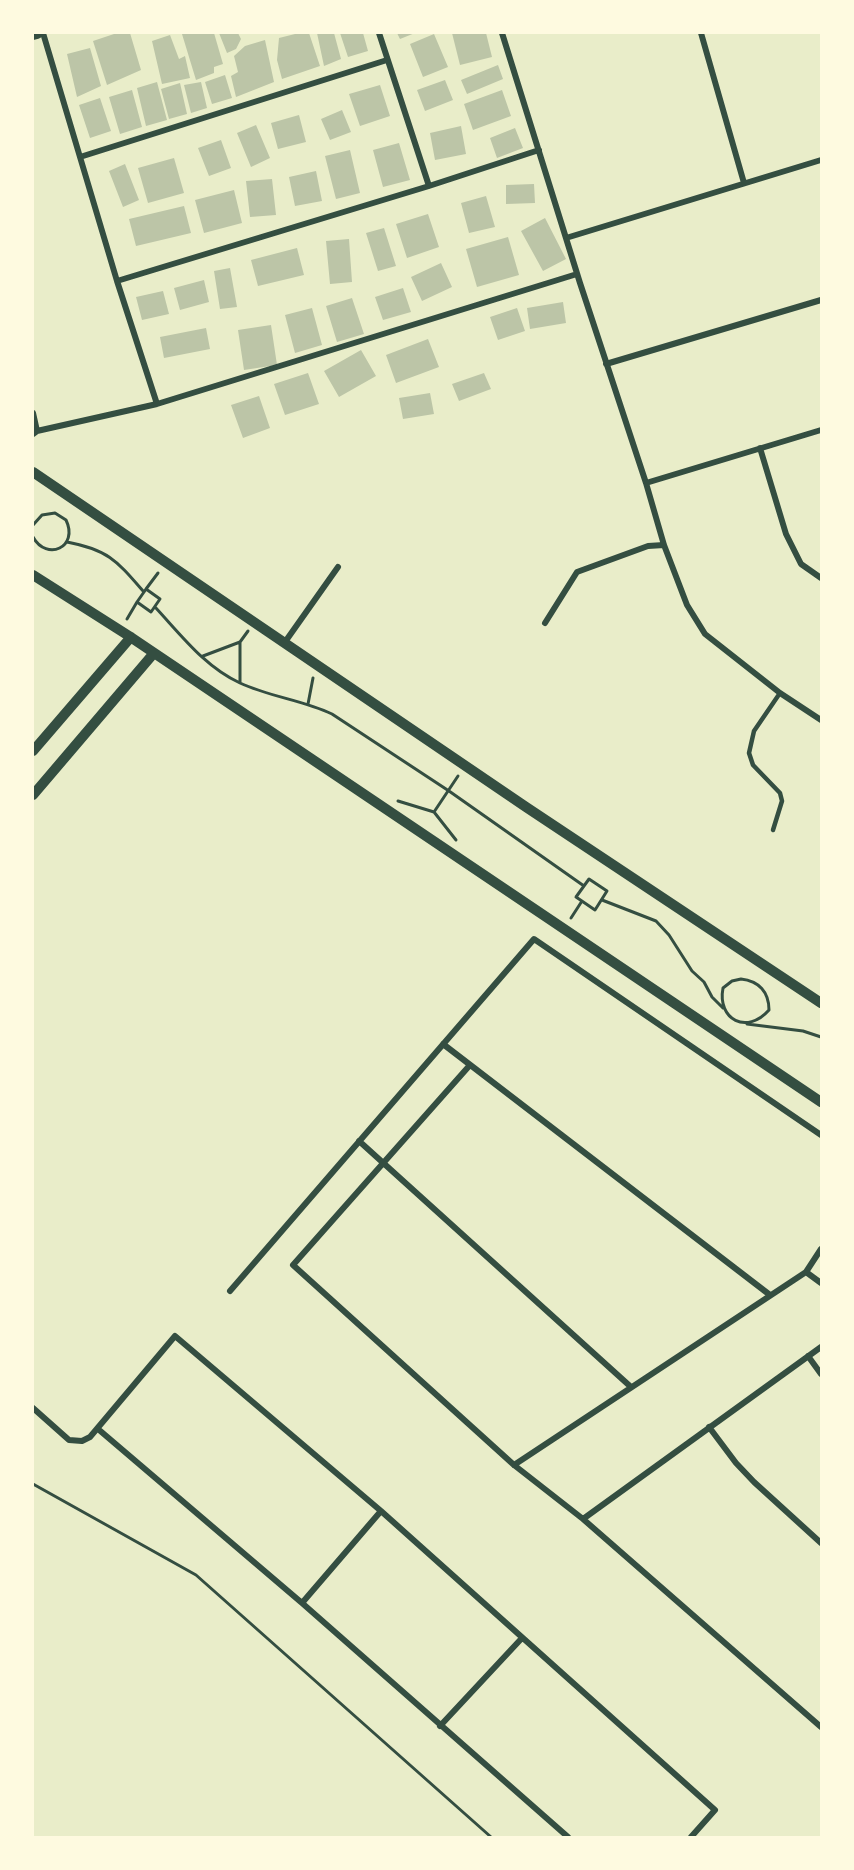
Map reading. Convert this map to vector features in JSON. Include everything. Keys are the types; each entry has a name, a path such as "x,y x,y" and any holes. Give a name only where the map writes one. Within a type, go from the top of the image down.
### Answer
{"street":[{"path":"43,33 117,281 157,404"},
{"path":"379,33 429,186"},
{"path":"502,33 664,545 687,605 705,634 780,693 820,719"},
{"path":"700,33 744,183"},
{"path":"80,157 387,60"},
{"path":"117,281 539,150"},
{"path":"566,238 821,160"},
{"path":"33,412 35,432 157,404 577,274"},
{"path":"606,364 821,300"},
{"path":"646,483 821,430"},
{"path":"760,448 786,534 801,564 821,578"},
{"path":"33,472 821,1004"},
{"path":"545,624 571,578 577,572 648,546 664,545"},
{"path":"285,642 338,567"},
{"path":"33,575 154,653 821,1102"},
{"path":"33,751 131,638"},
{"path":"33,795 154,653"},
{"path":"230,1291 534,939 821,1135"},
{"path":"443,1044 770,1295"},
{"path":"470,1065 293,1265 514,1465 583,1519 821,1726"},
{"path":"359,1141 631,1387"},
{"path":"514,1465 806,1272 821,1249"},
{"path":"806,1272 821,1283"},
{"path":"33,1408 69,1440 82,1441 90,1437 175,1336 381,1511 714,1810 691,1837"},
{"path":"583,1519 821,1347"},
{"path":"808,1356 821,1374"},
{"path":"709,1427 736,1463 754,1482 821,1544"},
{"path":"98,1429 302,1603 568,1837"},
{"path":"302,1603 381,1511"},
{"path":"440,1726 522,1638"}],"lane":[{"path":"773,830 782,801 780,793 753,765 749,753 754,731 780,693"}],"path":[{"path":"33,525 42,515 59,514 69,526 68,542"},
{"path":"33,537 41,547 53,550 68,542 93,547 114,559 145,591 160,599 152,612 137,602"},
{"path":"33,549 36,543"},
{"path":"127,620 158,573"},
{"path":"155,607 202,657 224,674 240,683 272,695 318,707 332,714 449,791 584,886"},
{"path":"202,657 240,642 254,622"},
{"path":"240,642 240,683"},
{"path":"434,812 459,775"},
{"path":"398,801 434,812 458,842"},
{"path":"589,879 607,891 602,900 595,910 576,897 589,879"},
{"path":"602,900 656,921 669,935 692,971 704,982 712,997 737,1022 803,1031 821,1037"},
{"path":"571,918 582,901"},
{"path":"723,1008 721,998 723,988 732,981 748,980 757,983 766,993 769,1010 761,1019 746,1023"},
{"path":"33,1484 196,1575 491,1837"}],"building":[{"path":"117,33 130,33 141,70 107,85 93,41"},
{"path":"214,33 223,64 214,67 214,73 196,80 182,34"},
{"path":"219,33 238,33 241,39 236,49 227,53"},
{"path":"309,33 320,66 282,79 277,60 279,38"},
{"path":"317,33 334,33 341,59 324,66"},
{"path":"340,33 363,33 368,51 348,57"},
{"path":"397,33 415,33 400,39"},
{"path":"452,33 486,33 492,57 460,65"},
{"path":"434,34 448,67 423,77 410,44"},
{"path":"170,35 179,59 185,56 190,78 162,84 152,41"},
{"path":"265,40 274,82 236,97 231,76 238,72 234,56 245,46"},
{"path":"90,48 101,86 77,97 67,54"},
{"path":"498,65 503,79 467,94 461,80"},
{"path":"225,75 232,98 212,104 205,82"},
{"path":"445,80 453,100 425,111 417,90"},
{"path":"157,82 167,120 146,126 137,88"},
{"path":"201,82 207,108 191,113 184,85"},
{"path":"180,83 187,114 169,119 161,89"},
{"path":"380,85 390,116 360,126 349,94"},
{"path":"132,90 142,127 120,134 109,97"},
{"path":"502,90 511,116 473,130 464,104"},
{"path":"100,98 111,131 90,138 79,105"},
{"path":"342,110 351,132 330,140 321,119"},
{"path":"299,115 306,142 278,149 271,123"},
{"path":"256,125 270,158 251,167 237,133"},
{"path":"461,126 466,154 435,160 430,133"},
{"path":"515,128 523,148 497,158 490,138"},
{"path":"221,140 231,168 209,176 198,148"},
{"path":"399,143 410,180 383,187 373,150"},
{"path":"350,150 360,193 336,199 325,156"},
{"path":"174,158 184,193 148,203 138,168"},
{"path":"125,164 139,200 123,207 109,171"},
{"path":"316,171 322,201 295,206 289,177"},
{"path":"272,179 276,215 250,217 246,181"},
{"path":"534,184 535,203 506,204 506,185"},
{"path":"234,190 242,223 204,233 195,200"},
{"path":"486,196 495,227 469,233 461,203"},
{"path":"184,206 191,233 136,246 129,219"},
{"path":"428,214 439,247 407,258 396,224"},
{"path":"545,218 566,259 543,271 521,231"},
{"path":"384,228 396,266 378,271 366,233"},
{"path":"508,237 519,275 477,287 466,249"},
{"path":"349,239 352,282 330,284 326,241"},
{"path":"297,248 304,275 258,286 251,260"},
{"path":"441,263 452,287 422,301 411,277"},
{"path":"230,268 237,307 220,309 214,271"},
{"path":"204,280 209,302 180,310 174,288"},
{"path":"403,288 411,312 383,320 375,297"},
{"path":"163,291 169,314 142,320 136,297"},
{"path":"352,298 364,334 337,342 326,306"},
{"path":"563,302 566,323 530,329 527,308"},
{"path":"312,308 322,345 295,353 285,315"},
{"path":"517,308 525,331 498,340 490,317"},
{"path":"271,325 277,365 244,370 238,330"},
{"path":"206,328 210,349 164,358 160,337"},
{"path":"428,339 439,367 396,383 386,355"},
{"path":"361,350 376,376 339,397 324,371"},
{"path":"308,373 319,404 285,415 274,384"},
{"path":"484,373 491,389 459,401 452,384"},
{"path":"430,393 434,414 403,419 399,398"},
{"path":"259,396 270,428 243,438 231,405"}]}
